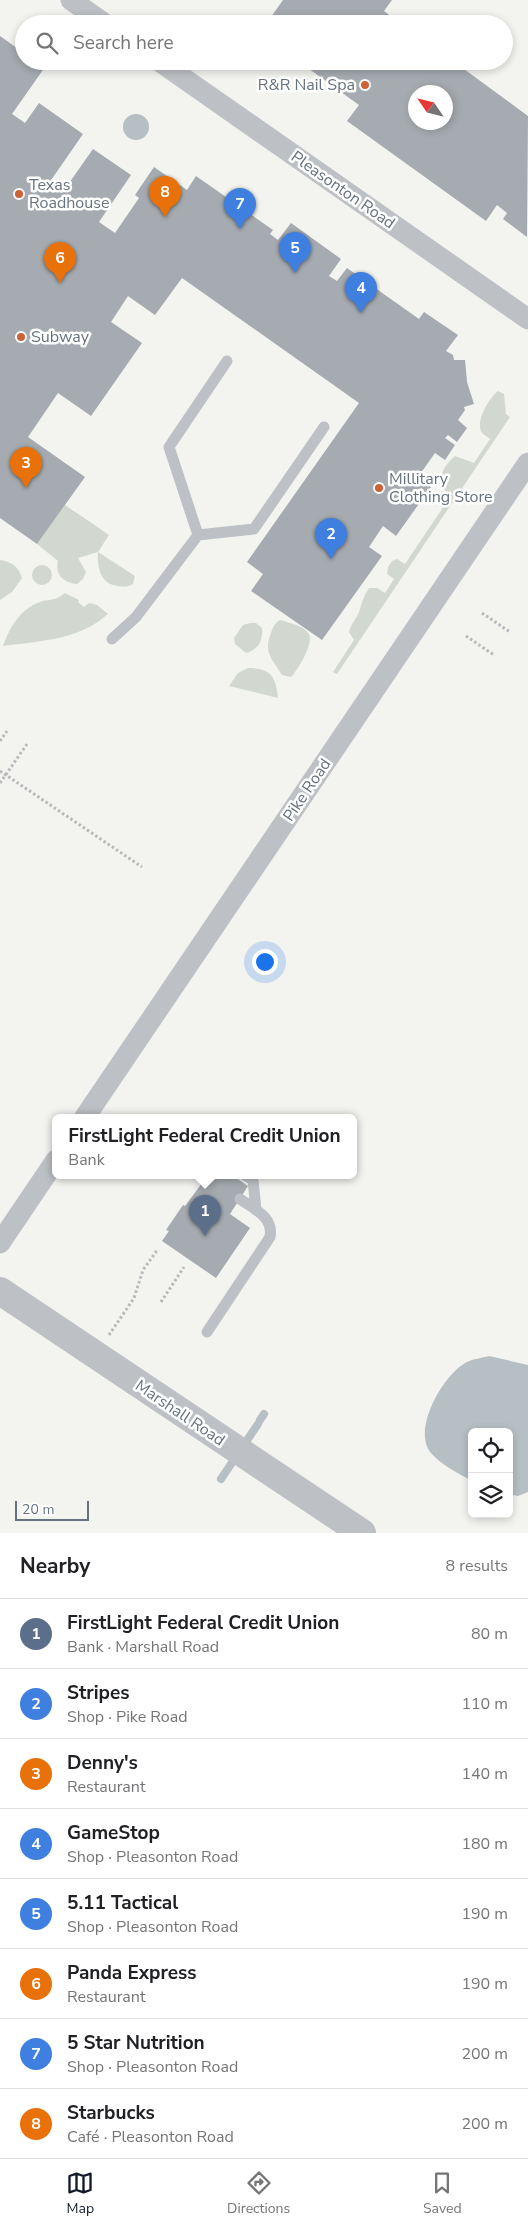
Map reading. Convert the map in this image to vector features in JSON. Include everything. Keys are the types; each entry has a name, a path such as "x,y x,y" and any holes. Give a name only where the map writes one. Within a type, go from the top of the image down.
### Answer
{"street":[{"path":"71,0 92,15"},
{"name":"Pleasonton Road","path":"172,70 528,319"},
{"name":"Pike Road","path":"88,1114 528,463"},
{"path":"0,1243 52,1166"},
{"name":"Marshall Road","path":"0,1292 362,1533"}],"lane":[{"path":"198,535 169,447 227,361"},
{"path":"112,639 136,617 198,535 254,529 324,427"},
{"path":"251,1179 256,1210"},
{"path":"207,1332 270,1236 272,1228 268,1220 240,1199"}],"path":[{"path":"482,613 510,632"},
{"path":"466,636 494,655"},
{"path":"0,741 7,731"},
{"path":"0,783 27,744"},
{"path":"0,771 142,867"},
{"path":"95,1356 134,1298 143,1270 158,1249"},
{"path":"160,1302 184,1267"}],"shaded area":[{"path":"136,114 145,118 149,127 145,136 136,140 127,136 123,127 127,118"},
{"path":"498,391 504,394 506,414 510,417 337,674 333,672 354,640 349,632 369,588 377,588 385,593 394,579 387,574 388,567 392,561 397,559 405,564 450,497 442,481 443,471 446,466 455,456 474,463 490,439 481,431 480,423 485,408"},
{"path":"65,505 109,535 98,552 78,558 86,572 83,579 77,584 68,582 59,574 58,561 37,544"},
{"path":"98,552 135,576 133,584 122,587 107,582 99,569"},
{"path":"0,560 14,565 19,570 22,578 12,592 0,600"},
{"path":"42,565 49,568 52,575 49,582 42,585 35,582 32,575 35,568"},
{"path":"65,593 79,600 78,602 84,607 89,603 97,605 108,614 97,623 85,629 59,638 3,646 9,632 21,614 33,605 55,599"},
{"path":"280,620 303,628 310,638 304,656 291,677 282,675 268,651 272,629"},
{"path":"256,623 262,628 262,637 257,647 246,653 235,644 234,638 243,625"},
{"path":"248,668 256,668 271,675 276,684 278,698 229,686 238,673"},
{"path":"489,1356 528,1365 528,1492 518,1496 513,1495 513,1428 468,1428 468,1479 440,1461 431,1453 426,1443 425,1431 428,1417 440,1390 458,1368 475,1359"}],"building":[{"path":"283,0 392,0 384,11 389,15 272,15"},
{"path":"0,36 15,47 15,70 43,70 12,114 25,123 39,103 83,134 49,183 62,193 93,149 131,175 99,222 115,233 139,198 135,195 154,167 187,190 196,176 273,230 270,234 278,240 291,223 341,259 329,276 337,281 347,268 419,319 424,312 458,335 446,351 453,355 454,360 465,360 467,382 474,404 464,407 465,410 458,420 467,428 457,442 448,435 445,438 455,445 445,460 435,453 418,477 431,487 396,536 383,526 369,547 382,556 322,640 251,591 263,574 247,562 359,403 182,278 155,315 128,296 111,322 142,343 91,416 58,393 28,437 85,477 37,544 0,518"},
{"path":"310,70 465,70 528,116 527,237 503,219 507,213 497,205 486,221 347,121 359,105"},
{"path":"205,1179 238,1179 248,1186 230,1214 250,1228 216,1278 162,1241 169,1231 166,1230 183,1205 185,1206"}],"waterway":[{"path":"260,1420 264,1414"},
{"path":"221,1479 258,1424"}],"place":[{"name":"R&R Nail Spa","path":"365,85"},
{"name":"Texas Roadhouse","path":"19,194"},
{"name":"Starbucks","path":"165,217"},
{"name":"5 Star Nutrition","path":"240,229"},
{"name":"5.11 Tactical","path":"295,273"},
{"name":"Panda Express","path":"60,283"},
{"name":"GameStop","path":"361,313"},
{"name":"Subway","path":"21,337"},
{"name":"Denny's","path":"26,488"},
{"name":"Millitary Clothing Store","path":"379,488"},
{"name":"Stripes","path":"331,559"},
{"name":"FirstLight Federal Credit Union","path":"205,1236"}]}
